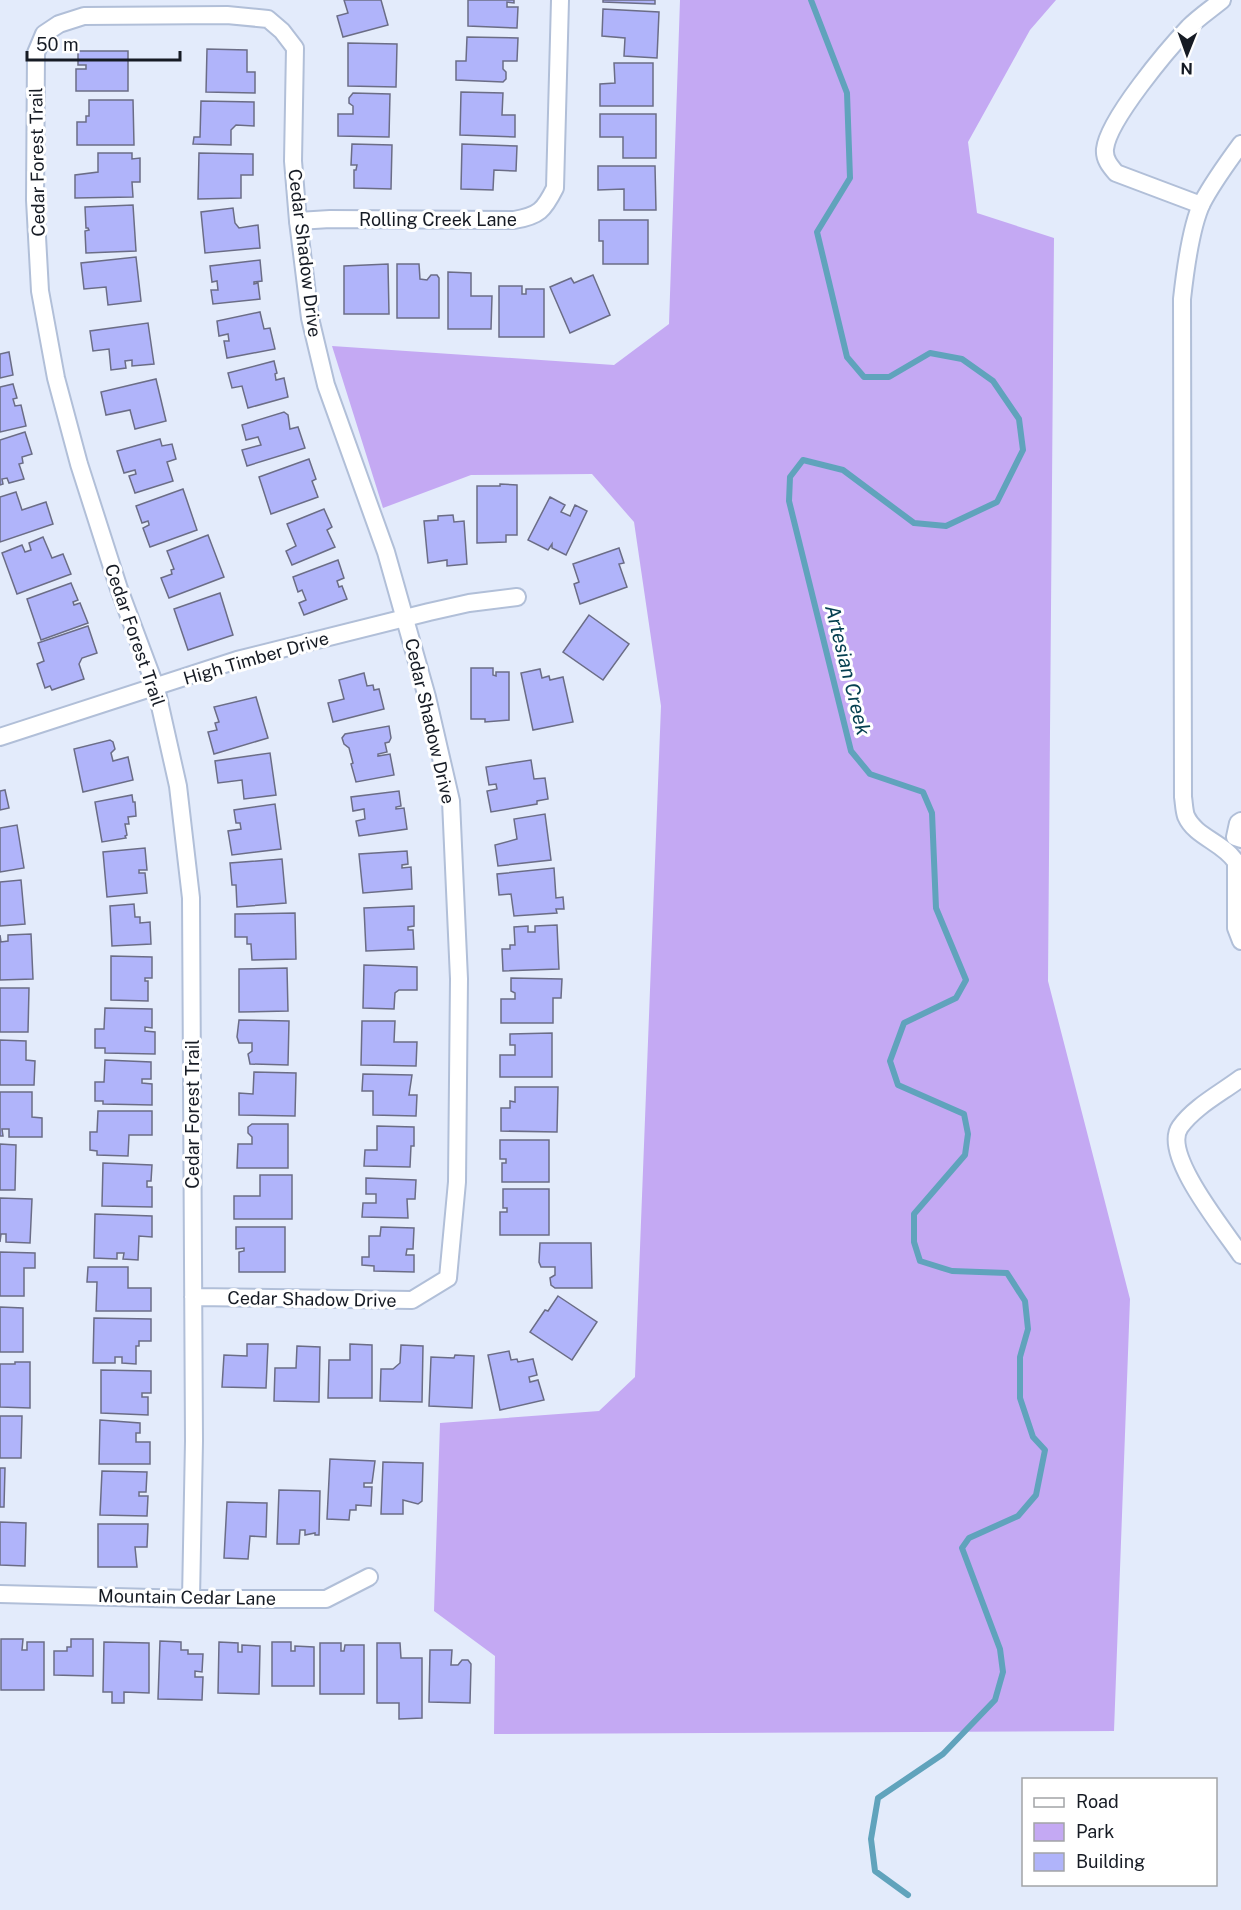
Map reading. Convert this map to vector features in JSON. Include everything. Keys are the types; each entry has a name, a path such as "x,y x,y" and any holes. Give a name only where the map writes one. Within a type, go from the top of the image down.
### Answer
{"street":[{"name":"Rolling Creek Lane","path":"298,221 330,219 514,220 532,217 546,206 555,188 560,0"},
{"path":"1201,205 1116,173 1108,164 1104,150 1111,130 1136,92 1190,26 1222,0"},
{"name":"Cedar Forest Trail","path":"191,1599 194,1441 192,898 178,786 156,688 119,589 79,464 56,378 40,280 35,200 36,52 44,34 59,24 84,16 227,15 268,19 282,31"},
{"name":"Cedar Shadow Drive","path":"193,1297 412,1300 448,1278 457,1182 459,979 451,801 427,697 386,552 326,385 310,318 293,161 295,48 282,31"},
{"path":"1241,144 1201,205 1186,265 1182,299 1183,797 1186,816 1197,831 1235,836 1236,928 1241,941"},
{"name":"High Timber Drive","path":"0,737 237,660 469,603 517,597"},
{"path":"1241,1078 1194,1113 1180,1128 1175,1146 1183,1170 1241,1255"},
{"name":"Mountain Cedar Lane","path":"0,1594 191,1599 326,1599 369,1577"}],"green space":[{"path":"680,0 1056,0 1030,30 968,142 977,213 1054,238 1048,981 1130,1299 1114,1731 494,1734 495,1656 434,1611 440,1423 599,1411 635,1377 661,706 634,522 592,474 471,475 383,508 332,346 614,365 669,324"}],"building":[{"path":"344,0 381,0 388,25 343,37 337,16 348,13"},
{"path":"468,0 514,0 514,3 507,2 507,7 518,7 517,28 468,26"},
{"path":"603,0 655,0 655,4 603,2"},
{"path":"603,9 659,12 657,58 624,56 625,38 602,36"},
{"path":"467,37 518,38 517,61 503,61 506,79 503,82 456,80 456,61 466,61"},
{"path":"348,43 397,44 396,87 348,86"},
{"path":"207,49 247,50 247,72 255,72 255,93 206,92"},
{"path":"78,51 128,51 128,91 76,91 76,69 86,69 86,65 78,65"},
{"path":"614,63 653,63 653,106 600,106 600,84 615,83"},
{"path":"461,92 503,93 502,115 515,115 515,137 460,135"},
{"path":"353,93 390,94 389,137 338,136 338,114 353,114 353,106 349,103 349,98"},
{"path":"89,100 133,100 134,145 77,145 77,122 86,122 86,116 89,116"},
{"path":"201,101 254,102 254,126 236,125 231,130 231,145 193,144 194,137 200,137"},
{"path":"600,114 656,114 656,158 623,158 623,137 600,137"},
{"path":"352,144 392,145 391,189 354,188 354,170 357,165 351,165"},
{"path":"462,144 517,146 516,171 494,170 493,190 461,189"},
{"path":"98,153 132,153 132,159 140,158 140,182 132,182 133,197 75,198 75,175 98,172"},
{"path":"199,153 253,154 253,175 241,175 241,198 198,199"},
{"path":"598,166 655,166 656,210 624,210 624,189 598,190"},
{"path":"133,205 136,251 86,253 85,231 89,230 86,228 85,207"},
{"path":"233,208 235,223 239,228 258,225 260,248 205,253 201,212"},
{"path":"599,220 648,220 648,264 603,264 603,241 599,241"},
{"path":"136,257 141,301 108,305 106,287 84,289 81,263"},
{"path":"260,260 262,281 254,282 254,284 258,283 260,299 213,304 211,290 218,290 217,281 212,282 210,266"},
{"path":"388,264 389,314 344,314 344,266"},
{"path":"397,264 419,264 420,279 427,280 431,275 437,275 439,278 439,318 397,318"},
{"path":"448,272 471,273 471,296 492,296 491,329 448,329"},
{"path":"593,275 610,315 570,333 550,287 571,278 574,283"},
{"path":"499,286 522,286 522,294 526,294 526,289 544,289 544,337 499,337"},
{"path":"260,312 264,329 270,328 275,349 227,358 224,341 229,341 228,334 219,336 217,321"},
{"path":"148,323 154,364 132,366 132,360 125,361 126,368 111,370 109,349 93,351 90,331"},
{"path":"9,352 13,375 0,378 0,354"},
{"path":"274,361 276,380 284,378 288,397 248,408 242,386 232,388 228,373"},
{"path":"156,379 166,421 135,429 130,410 106,415 101,392"},
{"path":"13,384 17,398 13,399 15,406 21,405 26,426 0,432 0,387"},
{"path":"284,412 288,415 290,429 298,427 305,448 247,466 242,450 261,445 258,437 246,440 242,425"},
{"path":"25,432 32,454 22,457 23,463 19,464 24,479 9,483 7,478 2,479 3,484 0,485 0,440"},
{"path":"160,439 162,446 172,444 176,459 167,462 173,481 135,493 129,476 136,474 135,470 124,473 117,451"},
{"path":"309,459 316,479 312,481 318,497 271,514 259,477"},
{"path":"500,484 517,485 517,535 506,535 506,542 477,543 477,486 500,486"},
{"path":"183,489 197,530 150,547 143,528 149,525 148,521 142,523 136,506"},
{"path":"16,492 22,510 46,502 53,524 0,542 0,497"},
{"path":"550,497 565,505 561,512 570,516 575,505 587,511 566,555 552,548 552,544 548,550 528,540"},
{"path":"324,509 332,527 327,530 335,547 292,565 286,551 296,546 287,524"},
{"path":"453,515 454,522 464,521 467,564 447,566 447,560 428,563 424,521 438,520 438,516"},
{"path":"208,535 224,577 169,598 161,578 172,574 171,570 174,569 167,551"},
{"path":"43,537 52,558 63,554 71,574 17,594 2,553 22,545 25,552 31,550 29,543"},
{"path":"619,548 624,563 619,564 627,587 580,604 574,584 579,582 573,564"},
{"path":"338,560 344,578 337,581 339,587 342,586 347,599 304,615 299,603 306,600 302,590 298,592 293,577"},
{"path":"71,583 78,600 73,602 74,605 80,603 88,623 41,640 27,599"},
{"path":"220,593 233,635 188,650 174,609"},
{"path":"589,615 629,644 603,680 563,652"},
{"path":"88,626 97,653 82,658 79,664 84,679 52,690 50,686 45,688 37,664 44,661 38,643"},
{"path":"471,668 493,668 493,675 496,676 496,672 509,672 509,720 485,722 485,719 471,719"},
{"path":"540,669 542,678 549,676 550,680 563,677 573,722 533,730 521,673"},
{"path":"364,673 367,686 373,685 374,690 379,689 384,709 333,722 328,703 344,699 339,680"},
{"path":"256,697 268,738 214,754 208,732 217,730 215,723 219,722 214,707"},
{"path":"389,726 391,738 385,743 387,752 378,754 378,756 390,754 394,775 356,782 349,748 344,744 342,738 345,734"},
{"path":"110,740 115,749 111,753 113,761 128,757 133,780 83,792 74,749"},
{"path":"270,753 276,795 244,799 242,780 218,783 215,761"},
{"path":"531,760 534,779 545,778 548,799 537,801 537,804 491,812 487,791 497,789 496,784 489,785 486,767"},
{"path":"5,790 9,808 0,810 0,791"},
{"path":"399,791 401,806 396,809 404,808 407,829 359,836 356,821 365,819 364,809 353,811 351,797"},
{"path":"132,795 136,816 128,817 129,824 125,824 126,838 102,842 95,802"},
{"path":"275,804 281,849 232,855 228,831 241,829 240,823 236,823 234,810"},
{"path":"545,814 551,860 498,866 495,845 517,839 514,819"},
{"path":"17,825 24,868 0,872 0,828"},
{"path":"145,848 147,870 139,870 139,873 145,873 147,893 107,897 103,852"},
{"path":"407,851 408,864 402,865 402,868 411,867 412,889 363,893 359,854"},
{"path":"282,859 286,903 237,907 236,885 232,885 230,863"},
{"path":"554,868 556,898 563,897 564,909 556,909 557,913 514,916 511,894 499,895 497,874"},
{"path":"21,880 25,924 0,926 0,882"},
{"path":"134,904 135,917 140,917 140,923 150,922 151,944 112,946 110,906"},
{"path":"414,906 414,926 408,927 408,930 413,930 414,949 366,951 364,908"},
{"path":"295,913 296,959 252,960 251,944 247,944 247,937 235,937 235,914"},
{"path":"557,925 559,969 503,971 502,949 510,949 510,945 515,945 514,927 528,926 528,932 535,932 535,926"},
{"path":"31,934 33,979 0,980 0,935 1,942 8,941 8,935"},
{"path":"111,956 152,957 152,978 145,978 145,981 148,981 148,1001 111,1000"},
{"path":"364,965 417,967 417,990 399,990 395,993 394,1009 363,1008"},
{"path":"287,968 288,1011 239,1012 239,969"},
{"path":"511,978 562,979 561,998 553,998 553,1023 501,1023 501,999 515,999 515,993 511,991"},
{"path":"0,988 29,988 28,1032 0,1032"},
{"path":"105,1008 152,1009 152,1028 145,1027 145,1031 155,1032 155,1054 105,1053 105,1048 95,1048 95,1029 104,1029"},
{"path":"239,1020 289,1021 288,1065 250,1064 248,1054 252,1051 252,1043 239,1043 237,1037"},
{"path":"362,1021 395,1021 394,1042 417,1042 416,1066 361,1065"},
{"path":"552,1033 552,1077 500,1077 500,1055 515,1055 515,1045 510,1045 510,1034"},
{"path":"0,1040 26,1041 26,1060 35,1061 34,1085 0,1085"},
{"path":"105,1060 151,1062 151,1079 142,1079 142,1083 152,1084 152,1105 103,1104 103,1101 95,1101 95,1082 104,1082"},
{"path":"254,1072 296,1073 295,1116 239,1115 239,1093 253,1094"},
{"path":"363,1074 412,1075 409,1095 417,1095 416,1116 373,1115 373,1091 362,1091"},
{"path":"515,1087 558,1087 557,1132 501,1131 501,1108 510,1108 510,1101 515,1102"},
{"path":"0,1092 32,1092 32,1117 42,1118 42,1137 9,1137 9,1129 2,1129 3,1136 0,1136"},
{"path":"98,1111 152,1111 152,1135 129,1135 128,1156 97,1155 97,1151 90,1150 90,1132 97,1132"},
{"path":"252,1124 288,1124 288,1168 237,1168 238,1144 252,1144 248,1127"},
{"path":"377,1126 414,1127 414,1146 411,1146 410,1167 364,1166 365,1150 377,1150"},
{"path":"500,1140 549,1140 549,1182 502,1182 502,1163 506,1163 506,1159 500,1159"},
{"path":"0,1144 16,1145 15,1190 0,1190"},
{"path":"103,1163 152,1165 151,1181 147,1181 147,1187 152,1187 152,1207 102,1206"},
{"path":"260,1175 292,1175 292,1219 234,1219 234,1196 260,1196"},
{"path":"366,1178 416,1180 415,1199 407,1199 408,1218 362,1217 363,1203 376,1203 376,1194 366,1194"},
{"path":"503,1189 549,1189 549,1235 500,1235 500,1212 507,1212 507,1208 503,1208"},
{"path":"0,1198 32,1199 30,1243 6,1242 6,1234 1,1234 0,1242"},
{"path":"95,1214 152,1216 152,1237 139,1236 138,1260 123,1259 124,1253 117,1253 117,1259 94,1258"},
{"path":"236,1227 285,1227 285,1272 239,1272 239,1252 244,1251 244,1248 236,1249"},
{"path":"381,1227 414,1228 413,1249 407,1249 406,1255 414,1255 414,1272 374,1271 374,1266 362,1265 362,1257 369,1257 369,1236 380,1236"},
{"path":"540,1243 591,1243 592,1288 555,1288 551,1285 550,1278 555,1275 555,1267 541,1267"},
{"path":"0,1252 35,1253 35,1268 24,1268 24,1296 0,1296"},
{"path":"88,1267 128,1267 128,1288 151,1288 151,1311 96,1311 97,1282 87,1282"},
{"path":"558,1296 597,1322 572,1360 530,1332"},
{"path":"0,1307 23,1308 23,1352 0,1352"},
{"path":"94,1318 151,1319 151,1341 139,1341 139,1346 136,1346 136,1364 122,1363 122,1357 115,1357 115,1363 93,1363"},
{"path":"247,1344 268,1344 266,1388 222,1387 224,1355 247,1356"},
{"path":"350,1344 372,1345 372,1398 328,1398 329,1360 350,1360"},
{"path":"401,1345 423,1346 422,1402 380,1401 381,1369 393,1369 400,1363"},
{"path":"297,1346 320,1347 319,1402 274,1401 275,1368 296,1368"},
{"path":"509,1351 511,1360 517,1359 518,1362 533,1359 537,1375 529,1377 530,1382 538,1380 544,1400 500,1410 488,1355"},
{"path":"455,1355 474,1356 472,1408 429,1406 431,1357 454,1358"},
{"path":"15,1362 30,1362 30,1408 0,1407 0,1364 15,1364"},
{"path":"101,1370 151,1371 151,1393 142,1393 142,1397 148,1397 148,1415 101,1413"},
{"path":"0,1416 22,1416 21,1458 0,1458"},
{"path":"100,1420 140,1423 140,1433 136,1433 136,1442 150,1442 150,1464 99,1464"},
{"path":"330,1459 375,1461 372,1483 364,1483 364,1487 372,1487 371,1506 356,1505 356,1510 350,1510 349,1520 327,1519"},
{"path":"383,1462 423,1463 422,1501 418,1504 403,1500 403,1514 381,1514"},
{"path":"0,1468 5,1468 4,1507 0,1507"},
{"path":"102,1471 147,1472 146,1492 139,1492 139,1496 148,1496 147,1516 100,1515"},
{"path":"279,1490 320,1491 319,1535 315,1533 305,1535 305,1530 300,1530 299,1544 277,1544"},
{"path":"227,1502 267,1503 266,1537 250,1536 248,1559 224,1558"},
{"path":"0,1522 26,1523 25,1566 0,1565"},
{"path":"98,1524 148,1524 147,1547 135,1547 137,1567 98,1567"},
{"path":"1,1639 23,1639 22,1650 27,1650 27,1642 44,1642 44,1690 1,1690"},
{"path":"71,1639 93,1639 93,1676 54,1675 54,1651 67,1651 67,1647 71,1647"},
{"path":"160,1641 181,1642 181,1650 188,1650 188,1654 203,1654 202,1672 195,1671 195,1677 203,1677 202,1700 158,1699"},
{"path":"104,1642 149,1643 149,1693 124,1692 124,1703 112,1703 112,1692 103,1692"},
{"path":"219,1642 238,1643 238,1652 242,1652 242,1645 260,1646 259,1694 218,1693"},
{"path":"272,1642 291,1642 291,1651 295,1651 295,1646 314,1647 314,1686 272,1686"},
{"path":"320,1643 341,1643 341,1651 344,1651 345,1645 364,1645 364,1694 320,1694"},
{"path":"377,1643 400,1643 401,1658 422,1658 422,1718 399,1719 399,1703 377,1703"},
{"path":"430,1650 452,1650 451,1665 458,1665 462,1660 468,1660 471,1664 470,1703 429,1702"}],"waterway":[{"name":"Artesian Creek","path":"811,0 847,93 850,178 817,232 847,357 864,377 889,377 930,353 962,359 993,381 1019,419 1023,450 997,502 946,526 914,523 843,470 803,460 790,477 789,501 851,751 870,774 923,792 932,813 936,908 966,980 956,998 904,1023 890,1061 898,1085 964,1114 968,1134 965,1155 914,1214 914,1242 920,1261 952,1271 1007,1273 1025,1301 1028,1329 1020,1357 1020,1398 1033,1437 1045,1450 1036,1495 1018,1516 969,1538 962,1548 1000,1649 1003,1672 995,1700 943,1754 878,1798 871,1839 875,1871 908,1895"}]}
